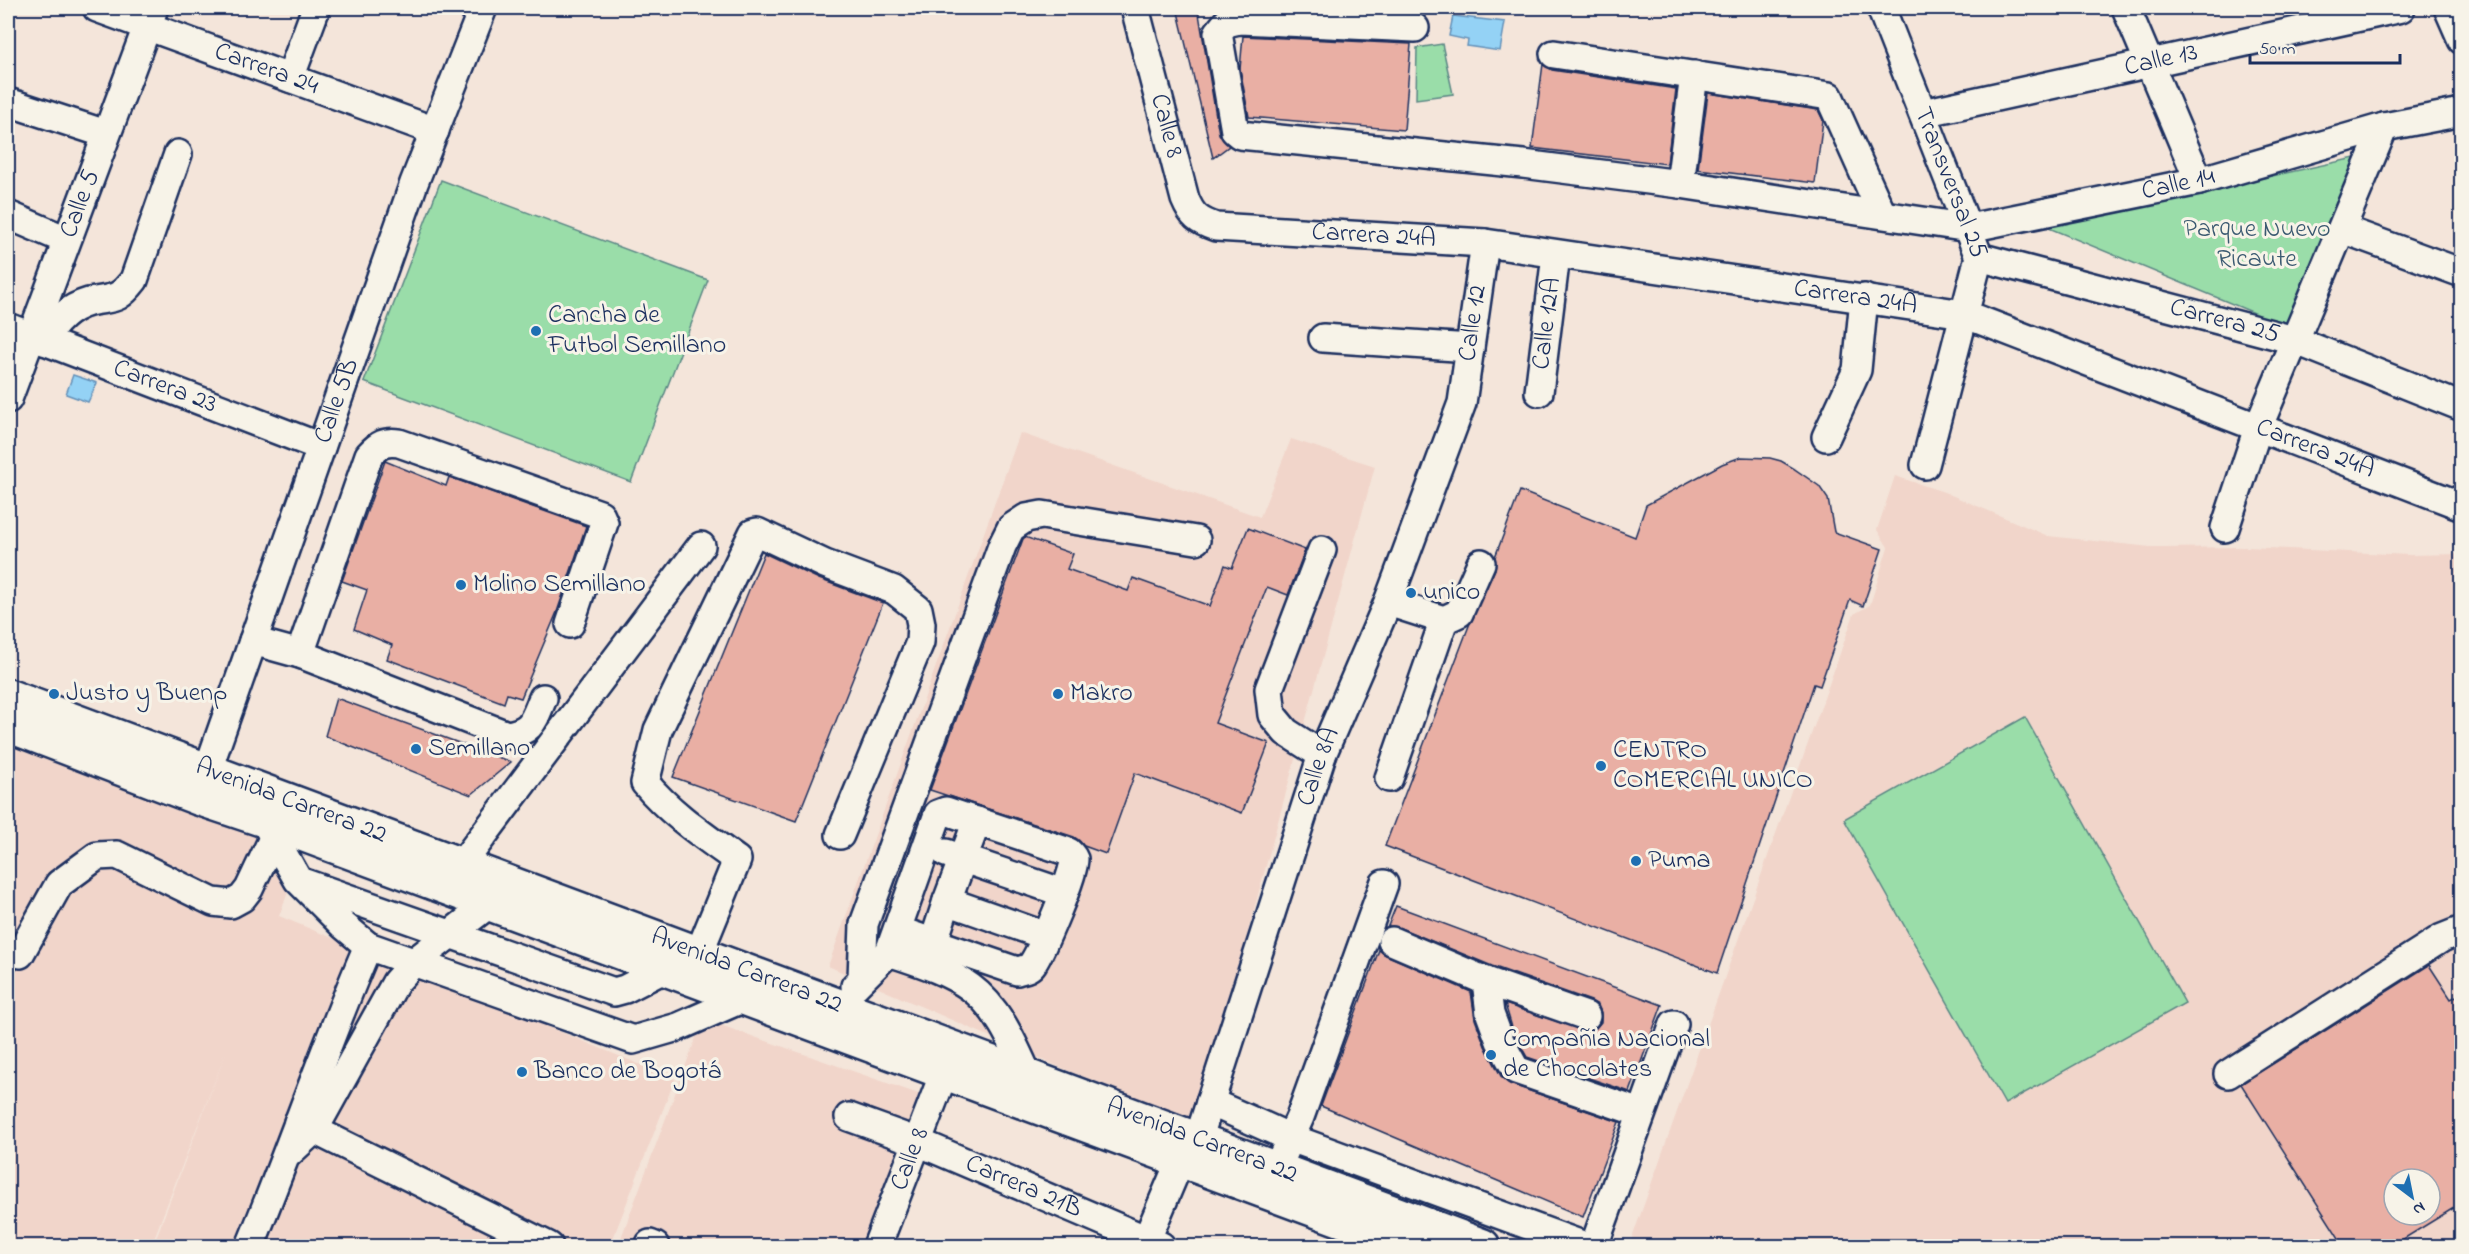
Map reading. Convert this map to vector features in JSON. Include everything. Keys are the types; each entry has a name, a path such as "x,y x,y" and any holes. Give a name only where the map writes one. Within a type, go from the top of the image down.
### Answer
{"main road":[{"name":"Avenida Carrera 22","path":"8,696 202,785 269,828 489,904 944,1073 1189,1150 1277,1169 1380,1230 1483,1246"},
{"name":"Avenida Carrera 22","path":"8,725 462,865 1028,1076 1189,1150 1380,1230 1412,1246"}],"street":[{"name":"Carrera 24","path":"97,8 151,17 290,78 435,131"},
{"path":"290,78 316,8"},
{"name":"Calle 5B","path":"202,785 435,131 483,8"},
{"name":"Calle 8","path":"1135,8 1185,199 1191,213 1199,222 1216,227"},
{"name":"Transversal 25","path":"1881,8 1979,257 1925,465"},
{"path":"2126,8 2199,182"},
{"name":"Calle 13","path":"1923,113 2401,8"},
{"path":"2448,8 2462,40"},
{"name":"Calle 5","path":"8,399 27,334 66,240 151,17"},
{"path":"1415,28 1239,20 1226,23 1218,33 1235,131 1240,135 1523,164 1680,184 1969,228"},
{"path":"1554,54 1829,96 1882,214"},
{"path":"1680,184 1694,75"},
{"path":"8,102 106,134"},
{"name":"Calle 14","path":"1969,228 2199,182 2384,127 2462,112"},
{"path":"2225,528 2258,428 2384,127"},
{"path":"27,334 51,327 64,314 91,302 108,301 125,291 134,280 178,154"},
{"path":"8,215 66,240"},
{"name":"Carrera 24A","path":"1216,227 1485,243 1964,314 2462,506"},
{"path":"2342,229 2462,273"},
{"name":"Calle 12","path":"1462,403 1485,243"},
{"name":"Calle 12A","path":"1539,392 1556,255"},
{"name":"Carrera 25","path":"1979,257 2294,340 2462,407"},
{"path":"1826,437 1857,370 1864,298"},
{"name":"Carrera 23","path":"27,334 321,447"},
{"path":"1323,338 1470,348"},
{"name":"Calle 8A","path":"1151,1244 1210,1102 1322,755 1388,602 1462,403"},
{"path":"300,654 369,455 378,445 387,441 399,443 600,514 604,524 570,624"},
{"path":"862,978 864,924 982,599 1011,528 1026,518 1042,515 1196,540"},
{"path":"699,953 737,860 680,818 659,800 645,783 658,730 753,533 757,532 825,564 894,590 918,609 921,624 920,642 840,835"},
{"path":"462,865 701,546"},
{"path":"1322,550 1269,689 1272,715 1286,732 1322,755"},
{"path":"1388,602 1444,620 1459,613 1480,563"},
{"path":"1389,778 1444,620"},
{"path":"253,641 300,654 507,735 522,733 533,721 543,699"},
{"path":"839,1006 893,941 938,814 942,812 977,822 1069,852 1074,862 1046,936 1032,965 1026,969 1017,971 929,954 893,941"},
{"path":"929,954 977,822"},
{"path":"269,828 298,880 343,925 368,946 633,1040 678,1027 744,999"},
{"path":"20,954 59,884 97,856 117,855 213,902 231,904 242,898 249,889 269,828"},
{"path":"928,846 1064,893"},
{"path":"298,880 614,992 625,989 664,969"},
{"path":"1277,1169 1291,1138 1384,884"},
{"path":"947,901 1046,936"},
{"path":"250,1246 289,1153 396,982 414,962 489,904"},
{"path":"2228,1074 2442,938 2462,930"},
{"path":"1392,941 1486,981 1586,1016"},
{"path":"305,1126 368,946"},
{"path":"929,954 949,975 971,987 984,1001 1008,1032 1028,1076"},
{"path":"1486,981 1490,1014 1500,1041 1516,1070 1641,1113"},
{"path":"1594,1246 1674,1024"},
{"name":"Calle 8","path":"877,1246 944,1073"},
{"path":"1210,1102 1291,1138 1585,1246"},
{"name":"Carrera 21B","path":"849,1117 918,1142 1151,1244"},
{"path":"305,1126 549,1246"},
{"path":"1380,1230 1395,1176"}],"shaded area":[{"path":"1020,433 1260,517 1291,439 1375,466 1195,1126 828,966"},
{"path":"1895,476 1944,492 2048,536 2160,548 2247,547 2409,555 2461,554 2461,1246 1645,1246 1631,1241 1854,614 1870,605 1888,547 1877,530"},
{"path":"8,729 307,842 279,916 675,1079 610,1246 153,1246 226,1052 151,1246 8,1246"},
{"path":"703,1019 930,1098 869,1246 618,1246"}],"green space":[{"path":"1442,44 1453,94 1416,99 1417,48"},
{"name":"Parque Nuevo Ricaute","path":"2364,156 2293,329 2044,226"},
{"name":"Cancha de Futbol Semillano","path":"441,180 708,280 631,482 364,382"},
{"path":"2025,717 2185,1003 2005,1104 1844,819"}],"water":[{"path":"1453,16 1505,22 1500,51 1467,46 1468,40 1449,36"},
{"path":"73,375 97,383 88,402 66,394"}],"building":[{"path":"1177,8 1198,8 1219,134 1229,146 1213,158"},
{"path":"1311,8 1414,8 1414,12"},
{"path":"1243,36 1411,44 1404,130 1249,117 1240,69"},
{"path":"1543,64 1552,70 1676,89 1667,164 1532,148"},
{"path":"1708,93 1818,110 1823,120 1815,183 1698,169"},
{"name":"CENTRO COMERCIAL UNICO","path":"1741,457 1770,458 1793,468 1819,486 1828,499 1834,532 1882,549 1863,606 1850,600 1820,686 1814,684 1717,973 1385,846 1470,623 1495,569 1495,557 1520,491 1635,537 1646,505 1722,464"},
{"name":"Molino Semillano","path":"385,461 446,486 449,477 586,526 557,612 521,698 507,694 504,703 387,659 392,645 354,629 367,590 342,581"},
{"name":"Makro","path":"1248,528 1305,550 1288,595 1267,587 1215,723 1269,743 1242,813 1135,773 1106,854 1084,846 1074,837 930,790 1025,537 1073,554 1067,569 1128,591 1133,578 1210,606 1225,565 1232,568"},
{"path":"764,553 819,579 883,603 796,821 673,777"},
{"name":"Semillano","path":"336,698 511,762 471,795 325,736"},
{"path":"1396,906 1662,1005 1630,1092 1527,1057 1514,1034 1505,1004 1588,1032 1601,1022 1598,1005 1492,966 1398,927 1388,926"},
{"path":"1379,950 1471,992 1475,1019 1485,1046 1502,1078 1510,1084 1619,1122 1583,1217 1321,1106"},
{"path":"2429,965 2451,999 2462,993 2462,1203 2442,1215 2442,1167 2382,1167 2382,1227 2423,1227 2392,1246 2344,1246 2241,1084"}],"place":[{"name":"Cancha de Futbol Semillano","path":"536,331"},
{"name":"Molino Semillano","path":"461,585"},
{"name":"unico","path":"1411,593"},
{"name":"Justo y Buenp","path":"54,694"},
{"name":"Makro","path":"1058,694"},
{"name":"Semillano","path":"416,749"},
{"name":"CENTRO COMERCIAL UNICO","path":"1601,766"},
{"name":"Puma","path":"1636,861"},
{"name":"Compañia Nacional de Chocolates","path":"1491,1055"},
{"name":"Banco de Bogotá","path":"522,1072"}]}
